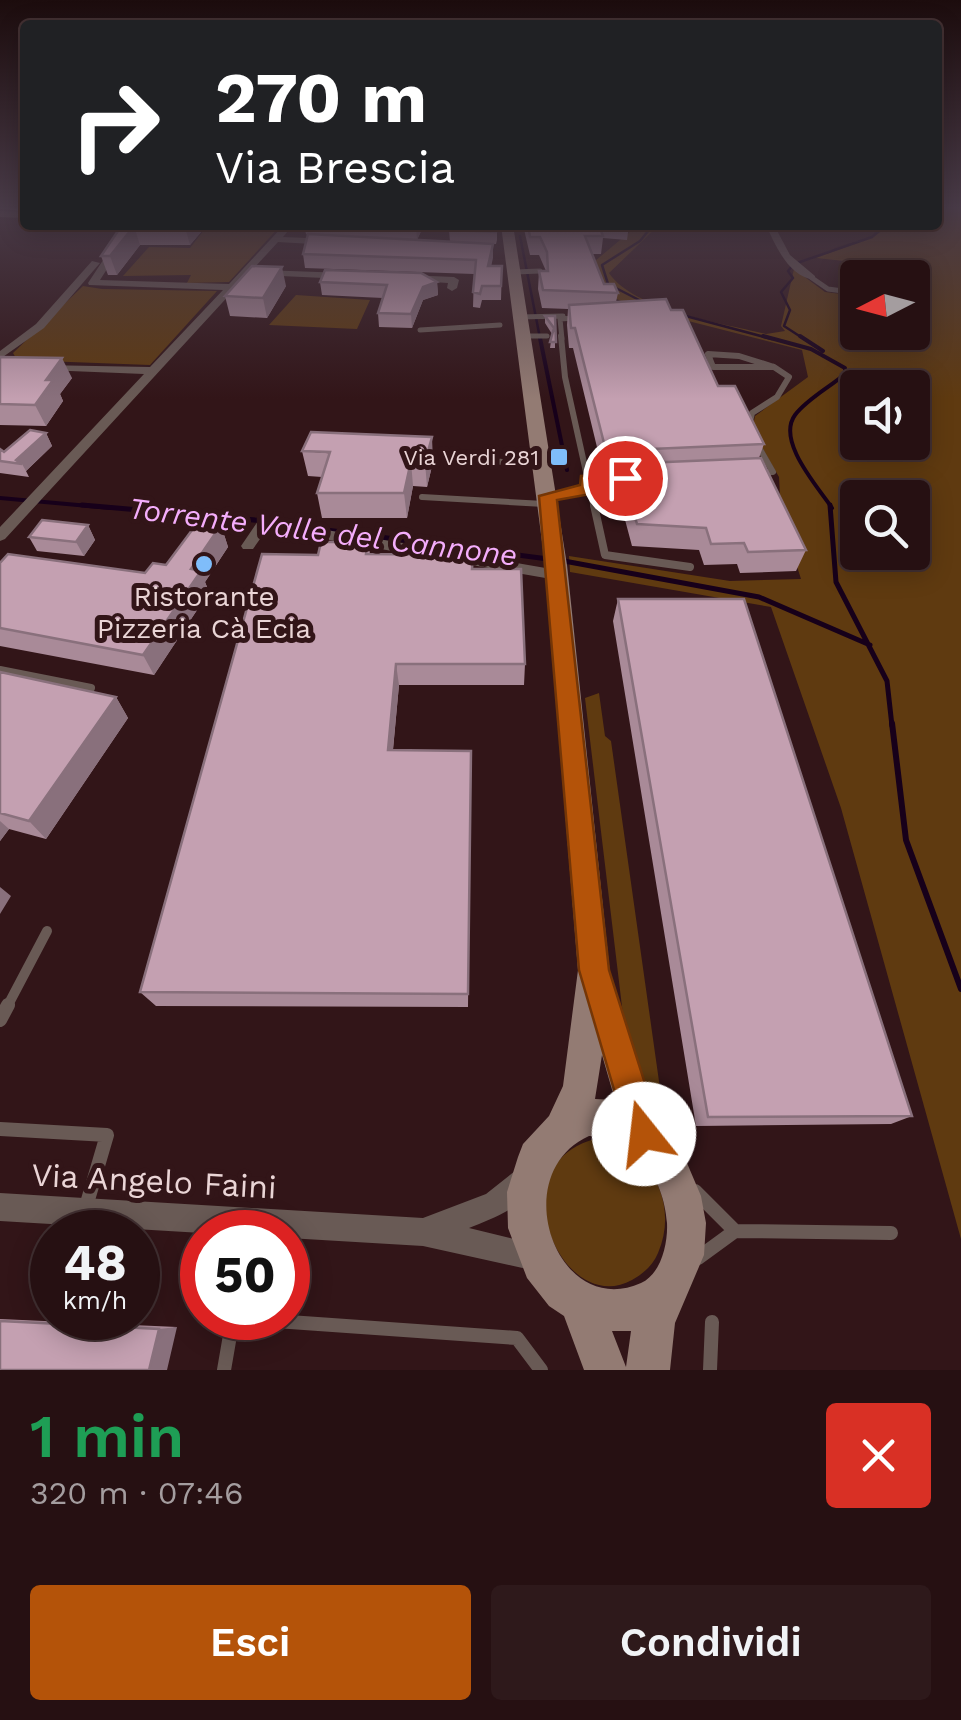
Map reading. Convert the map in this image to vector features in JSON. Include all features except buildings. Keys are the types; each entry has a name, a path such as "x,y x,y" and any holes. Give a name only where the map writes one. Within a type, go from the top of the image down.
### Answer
{"main road":[{"path":"522,271 517,324 549,503 594,970 581,1089 562,1129"},
{"path":"594,970 644,1134 672,1166 687,1218 671,1283 648,1337 648,1370"},
{"path":"644,1134 602,1118 581,1120 562,1129 542,1148 530,1175 526,1215 536,1256 564,1295 582,1307 604,1315 626,1315 646,1308 671,1283"},
{"path":"582,1307 606,1370"}],"street":[{"path":"0,356 40,326 90,271"},
{"path":"100,271 92,283 232,287"},
{"path":"804,271 812,278"},
{"path":"0,536 247,272 356,276"},
{"path":"395,278 454,280 452,288"},
{"path":"0,365 19,366"},
{"path":"38,366 154,370"},
{"path":"248,546 263,524 556,565"},
{"name":"Via Angelo Faini","path":"423,1232 494,1204 530,1175"},
{"name":"Via Angelo Faini","path":"0,1207 42,1210"},
{"name":"Via Angelo Faini","path":"310,1229 423,1232 536,1256"}],"lane":[{"path":"522,271 540,271"},
{"path":"812,278 828,290 840,291"},
{"path":"420,330 517,324 540,316 591,316 560,319 560,335 565,377 605,555 690,567"},
{"path":"517,324 547,336"},
{"path":"754,473 773,472 748,428 752,413 786,386 789,378 775,367 708,354 707,360 724,370 775,367"},
{"path":"448,459 543,464"},
{"path":"422,498 549,503 589,485 643,478"},
{"path":"0,670 91,688"},
{"path":"0,1020 47,931"},
{"path":"0,1129 106,1134 85,1210"},
{"path":"672,1166 736,1231"},
{"path":"671,1283 736,1231 892,1233"},
{"path":"710,1370 712,1322"},
{"path":"310,1323 517,1338 542,1370"},
{"path":"224,1370 229,1340"}],"shaded area":[{"path":"128,271 239,271 229,282 187,283 191,275 123,276"},
{"path":"598,271 611,271 621,286 659,306 766,334 785,331 781,326 794,271 825,292 840,294 840,350 930,350 930,271 961,271 961,1239 841,808 771,607 570,572 569,556 730,581 801,579 781,516 779,477 752,430 755,416 808,377 802,350 637,308 605,294"},
{"path":"83,286 217,291 150,365 17,360 13,353"},
{"path":"296,295 370,300 357,329 269,325"},
{"path":"599,693 605,736 611,741 666,1131 646,1099 623,1015 585,698"},
{"path":"595,1139 631,1153 644,1165 662,1196 665,1215 664,1234 650,1265 632,1280 606,1286 582,1278 563,1259 550,1234 545,1205 549,1177 566,1154"}],"waterway":[{"path":"527,271 539,333"},
{"path":"604,271 608,284 643,302"},
{"path":"788,271 793,278 781,292 790,310 784,326 804,339"},
{"path":"682,315 772,339"},
{"path":"763,336 811,349 845,368 845,374 800,409 791,426 791,438 801,463 830,505"},
{"path":"800,336 823,351"},
{"path":"540,338 567,470"},
{"name":"Torrente Valle del Cannone","path":"0,498 111,508"},
{"name":"Torrente Valle del Cannone","path":"82,505 266,521"},
{"path":"830,505 836,582 868,644"},
{"name":"Torrente Valle del Cannone","path":"326,530 548,559"},
{"name":"Torrente Valle del Cannone","path":"564,561 759,597 868,644"},
{"path":"868,644 887,681 892,726"},
{"path":"892,723 906,840 961,989"}],"place":[{"name":"Via Verdi 281","path":"559,457"},
{"name":"Ristorante Pizzeria Cà Ecia","path":"204,564"}],"route":[{"path":"625,478 588,480 590,489 548,496 594,970 644,1134"}]}
